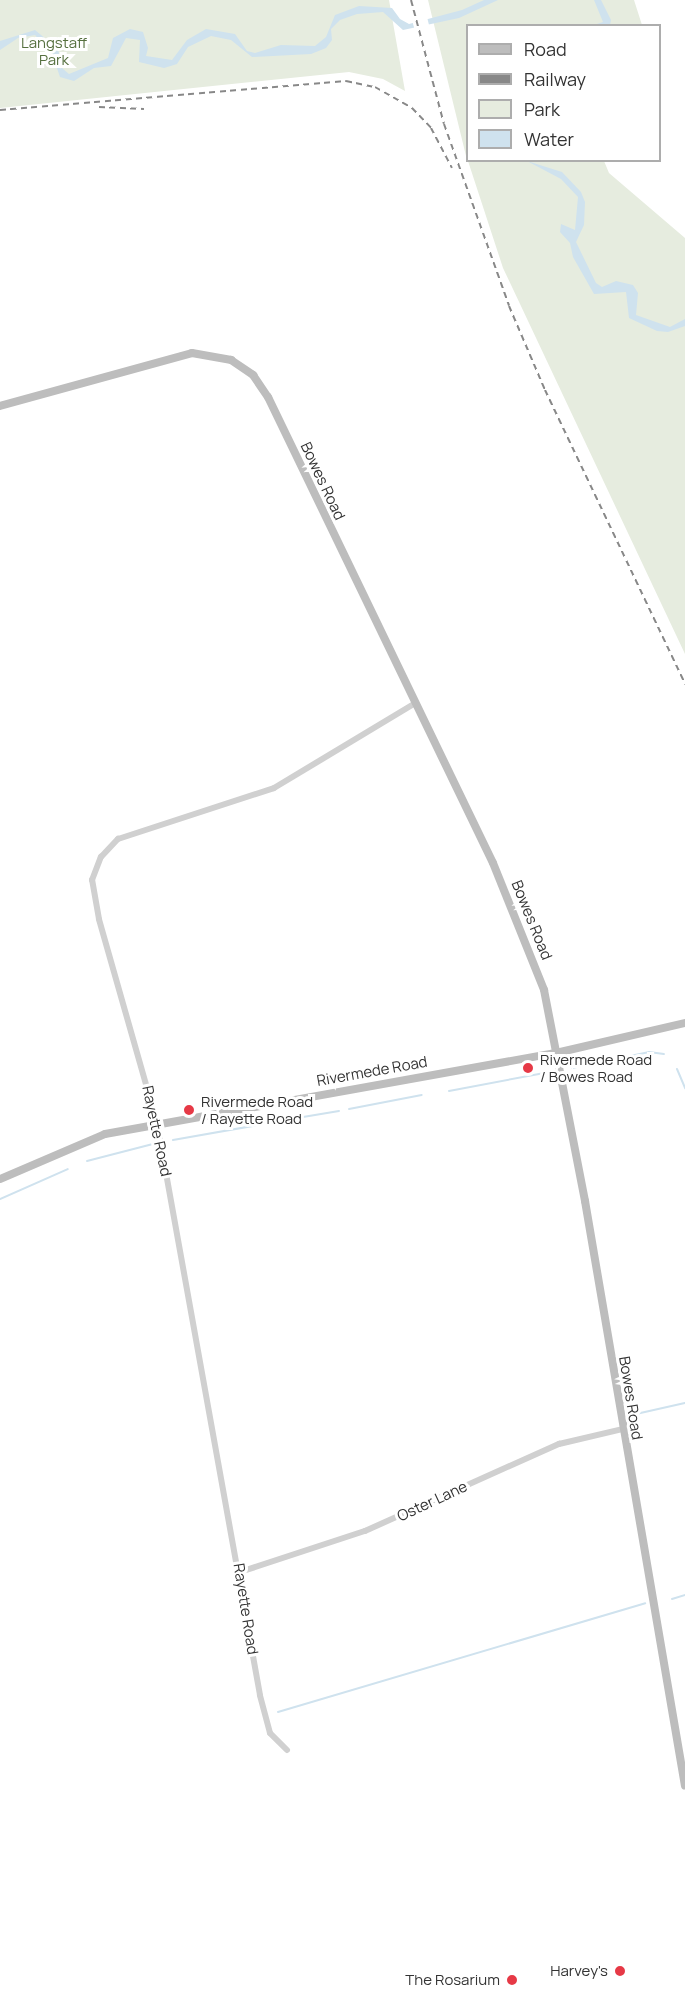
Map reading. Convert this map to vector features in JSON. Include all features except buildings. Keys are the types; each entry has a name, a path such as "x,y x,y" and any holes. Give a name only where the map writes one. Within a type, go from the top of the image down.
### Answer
{"street":[{"name":"Bowes Road","path":"0,406 178,355 206,353 243,367 268,397 524,932 544,990 585,1201 685,1786"},
{"name":"Rayette Road","path":"287,1750 270,1733 266,1721 157,1123 92,891 93,874 101,858 117,840 130,833 274,788 414,704"},
{"name":"Rivermede Road","path":"0,1179 84,1141 157,1123 555,1053 685,1023"},
{"name":"Oster Lane","path":"240,1572 365,1532 559,1444 623,1430"}],"green space":[{"name":"Langstaff Park","path":"0,0 389,0 405,91 383,79 349,72 0,108"},
{"path":"428,0 634,0 642,24 466,24 466,156"},
{"path":"468,162 604,162 609,173 685,238 685,654 503,268"}],"water":[{"path":"484,0 498,0 459,18 403,30 383,12 357,14 340,20 331,29 332,40 326,48 311,54 252,57 231,40 211,36 188,47 177,64 164,68 139,62 140,40 126,38 111,66 94,68 74,81 60,77 52,54 35,35 18,38 0,50 0,41 35,30 58,49 62,68 69,74 108,58 113,38 130,29 143,32 148,48 146,56 172,60 187,40 206,29 235,34 247,51 255,53 281,45 315,46 326,37 335,15 359,6 392,8 400,19 409,24 462,10"},
{"path":"594,0 601,0 611,20 610,24 597,24 603,22"},
{"path":"529,162 562,172 581,192 585,202 584,225 576,242 596,283 602,287 616,281 633,285 638,293 636,315 670,327 685,319 685,326 668,332 657,331 629,318 626,292 594,294 573,257 570,243 560,232 561,224 575,230 578,197 561,179"}],"pier":[{"path":"427,17 430,29 415,31 412,20"}],"waterway":[{"path":"572,1068 649,1052 664,1054"},
{"path":"677,1069 685,1088"},
{"path":"449,1091 544,1073"},
{"path":"349,1109 422,1095"},
{"path":"267,1123 339,1111"},
{"path":"173,1140 258,1125"},
{"path":"87,1161 153,1144"},
{"path":"0,1199 68,1169"},
{"path":"636,1414 685,1403"},
{"path":"672,1599 685,1595"},
{"path":"278,1712 645,1603"}],"railway":[{"path":"411,0 444,124 509,306 545,390 685,684"},
{"path":"0,110 346,81 375,87 412,108 431,128 452,168"},
{"path":"99,107 144,109"}],"place":[{"name":"Rivermede Road / Bowes Road","path":"528,1068"},
{"name":"Rivermede Road / Rayette Road","path":"189,1110"},
{"name":"Harvey's","path":"620,1971"},
{"name":"The Rosarium","path":"512,1980"}]}
